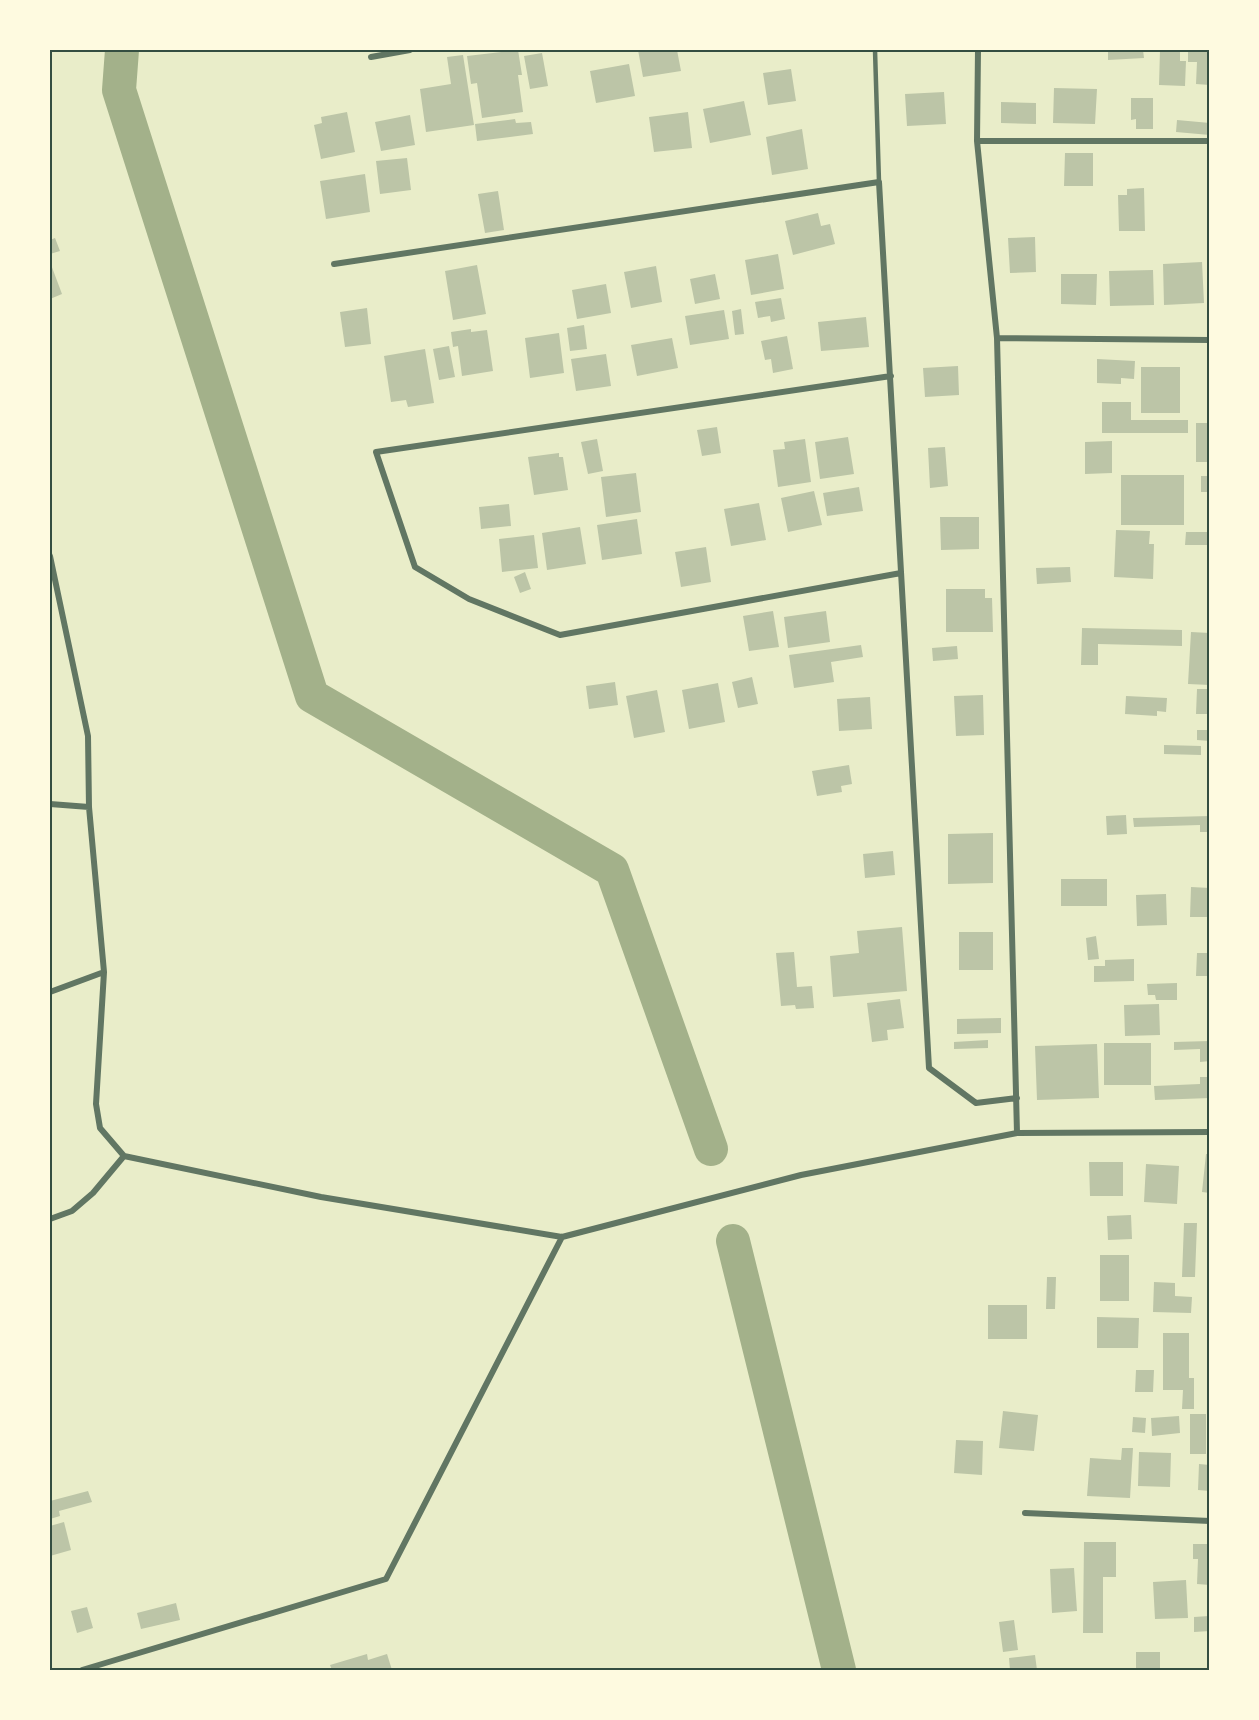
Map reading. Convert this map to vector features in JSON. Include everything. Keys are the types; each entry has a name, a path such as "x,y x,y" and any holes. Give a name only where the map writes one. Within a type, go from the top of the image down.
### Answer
{"street":[{"path":"371,57 410,50"},
{"path":"978,50 977,141 997,338 1017,1133"},
{"path":"977,141 1209,141"},
{"path":"334,264 879,182 929,1068 976,1103 1017,1098"},
{"path":"997,338 1209,340"},
{"path":"891,376 376,452 415,567 469,599 560,635 902,573"},
{"path":"50,556 88,736 89,807 104,972 96,1104 100,1128 124,1156 321,1197 562,1237 801,1175 1017,1133 1209,1132"},
{"path":"50,804 89,807"},
{"path":"50,992 104,972"},
{"path":"50,1219 72,1211 93,1193 124,1156"},
{"path":"82,1671 386,1580 562,1237"},
{"path":"1025,1513 1209,1521"}],"lane":[{"path":"875,50 879,182"}],"building":[{"path":"518,50 522,75 518,75 523,112 482,118 477,83 471,84 467,56"},
{"path":"638,50 677,50 681,71 643,77"},
{"path":"1108,50 1143,50 1144,58 1108,60"},
{"path":"1160,50 1180,50 1180,61 1186,61 1185,86 1159,85"},
{"path":"1188,52 1210,52 1210,85 1196,84 1197,62 1188,62"},
{"path":"542,53 548,86 530,89 524,56"},
{"path":"463,55 474,125 426,132 420,89 451,84 447,57"},
{"path":"629,64 635,96 596,103 590,71"},
{"path":"791,69 796,101 768,105 763,73"},
{"path":"1054,88 1097,89 1095,124 1053,123"},
{"path":"944,92 946,124 907,126 905,94"},
{"path":"1131,98 1153,98 1153,129 1136,129 1136,119 1131,120"},
{"path":"744,101 751,135 710,143 703,109"},
{"path":"1001,102 1036,103 1036,124 1001,123"},
{"path":"347,112 355,152 321,159 314,125 322,123 321,117"},
{"path":"688,112 692,148 654,152 649,117"},
{"path":"410,115 415,145 381,151 375,122"},
{"path":"515,119 516,123 531,122 533,134 477,141 475,124"},
{"path":"1177,120 1210,123 1210,135 1176,132"},
{"path":"802,129 808,169 772,175 766,137"},
{"path":"1065,153 1093,153 1093,186 1064,186"},
{"path":"407,158 411,190 380,194 376,161"},
{"path":"365,174 370,212 326,219 320,181"},
{"path":"1144,188 1145,231 1119,231 1118,195 1127,195 1127,189"},
{"path":"498,191 504,230 485,233 478,194"},
{"path":"818,213 821,226 830,224 835,244 793,255 785,221"},
{"path":"1035,237 1036,272 1010,273 1008,238"},
{"path":"55,238 60,251 50,254 50,240"},
{"path":"778,254 784,289 751,295 745,260"},
{"path":"50,262 62,294 50,299"},
{"path":"1202,262 1204,303 1164,305 1163,264"},
{"path":"477,265 486,314 453,320 445,271"},
{"path":"656,266 662,302 631,308 624,272"},
{"path":"1153,270 1154,305 1110,306 1109,271"},
{"path":"715,274 720,299 695,304 690,279"},
{"path":"1061,274 1097,274 1096,305 1061,304"},
{"path":"606,284 611,313 577,319 572,290"},
{"path":"781,298 785,319 771,322 770,316 758,318 755,302"},
{"path":"367,308 371,344 345,347 340,312"},
{"path":"741,309 744,334 735,335 732,311"},
{"path":"724,310 729,339 690,345 685,316"},
{"path":"866,317 869,347 821,351 818,322"},
{"path":"584,325 587,349 570,351 567,328"},
{"path":"471,329 471,332 487,330 493,371 462,376 458,346 453,347 451,332"},
{"path":"559,333 564,373 530,378 525,338"},
{"path":"787,336 793,369 773,373 771,359 765,360 761,341"},
{"path":"672,338 678,368 637,376 631,345"},
{"path":"449,346 455,377 439,380 433,349"},
{"path":"425,349 434,403 408,407 406,400 391,402 384,356"},
{"path":"606,354 611,386 576,391 571,359"},
{"path":"1097,359 1135,361 1134,379 1121,378 1121,384 1097,383"},
{"path":"958,366 959,395 925,397 923,368"},
{"path":"1141,367 1180,367 1180,413 1141,413"},
{"path":"1102,402 1131,402 1131,420 1188,420 1188,433 1102,433"},
{"path":"1196,423 1210,423 1210,462 1196,462"},
{"path":"717,427 721,453 702,456 697,430"},
{"path":"848,437 854,474 820,479 815,442"},
{"path":"597,439 603,471 588,474 581,442"},
{"path":"805,439 811,482 778,487 773,450 785,449 784,442"},
{"path":"1112,441 1112,473 1085,474 1085,442"},
{"path":"945,447 948,486 930,488 928,448"},
{"path":"559,453 559,457 563,457 568,490 534,495 528,457"},
{"path":"636,473 641,512 606,517 601,477"},
{"path":"1121,475 1184,475 1184,525 1121,525"},
{"path":"1201,476 1210,476 1210,492 1201,492"},
{"path":"859,487 863,511 827,516 823,493"},
{"path":"814,491 822,525 788,532 781,498"},
{"path":"759,503 766,540 731,546 724,509"},
{"path":"509,504 511,526 481,529 479,507"},
{"path":"940,517 979,517 979,549 941,550"},
{"path":"637,519 642,554 602,560 597,525"},
{"path":"580,527 586,564 547,570 542,533"},
{"path":"1116,530 1150,531 1149,544 1154,544 1153,579 1114,577"},
{"path":"1186,532 1210,532 1210,545 1185,545"},
{"path":"534,535 538,568 502,572 499,539"},
{"path":"706,547 711,582 681,587 675,552"},
{"path":"1070,567 1071,582 1037,584 1036,568"},
{"path":"525,572 531,589 520,593 514,577"},
{"path":"946,589 985,589 985,598 992,598 993,632 946,632"},
{"path":"773,611 779,647 749,651 743,616"},
{"path":"826,611 830,642 788,648 784,617"},
{"path":"1082,628 1182,630 1182,646 1098,644 1098,665 1081,665"},
{"path":"1191,632 1210,633 1210,685 1188,684"},
{"path":"861,645 863,657 831,662 834,682 794,688 789,655"},
{"path":"957,646 958,659 933,661 932,648"},
{"path":"752,677 758,704 738,708 732,682"},
{"path":"615,682 618,705 589,709 586,686"},
{"path":"718,683 725,722 689,729 682,690"},
{"path":"1197,689 1210,689 1210,714 1196,714"},
{"path":"657,690 665,732 634,738 626,696"},
{"path":"983,695 984,735 956,736 954,696"},
{"path":"1126,696 1167,698 1166,712 1157,711 1157,716 1125,714"},
{"path":"870,697 872,729 839,731 837,699"},
{"path":"1197,730 1210,730 1210,741 1197,740"},
{"path":"1164,745 1201,746 1201,755 1164,754"},
{"path":"849,765 852,784 841,786 842,792 817,796 812,771"},
{"path":"1126,815 1127,834 1107,835 1106,816"},
{"path":"1210,816 1210,832 1200,832 1200,825 1134,827 1133,818"},
{"path":"993,833 993,883 948,884 948,834"},
{"path":"893,851 895,875 865,878 863,854"},
{"path":"1061,879 1107,879 1107,906 1061,906"},
{"path":"1191,887 1210,888 1210,917 1190,917"},
{"path":"1166,894 1167,925 1137,926 1136,895"},
{"path":"902,927 907,991 833,997 830,956 859,953 857,931"},
{"path":"959,932 993,932 993,970 959,970"},
{"path":"1096,936 1099,959 1088,960 1086,938"},
{"path":"794,952 797,987 812,986 814,1008 796,1009 795,1005 781,1006 776,953"},
{"path":"1197,953 1210,953 1210,976 1196,976"},
{"path":"1134,959 1134,981 1094,982 1094,966 1105,966 1105,960"},
{"path":"1177,983 1177,1000 1156,1000 1155,995 1148,995 1147,984"},
{"path":"900,999 904,1028 887,1030 888,1040 872,1042 867,1003"},
{"path":"1159,1004 1160,1035 1125,1036 1124,1005"},
{"path":"1001,1018 1001,1033 957,1034 957,1019"},
{"path":"988,1040 988,1048 954,1049 954,1042"},
{"path":"1210,1041 1210,1061 1200,1062 1200,1049 1174,1050 1174,1042"},
{"path":"1104,1043 1151,1043 1151,1085 1104,1085"},
{"path":"1097,1044 1099,1098 1037,1100 1035,1046"},
{"path":"1200,1077 1210,1077 1210,1098 1155,1100 1154,1086 1200,1084"},
{"path":"1206,1154 1210,1154 1210,1193 1202,1192"},
{"path":"1089,1162 1123,1162 1123,1196 1090,1196"},
{"path":"1146,1164 1179,1166 1177,1204 1144,1202"},
{"path":"1131,1215 1132,1239 1108,1240 1107,1216"},
{"path":"1184,1223 1197,1223 1195,1277 1182,1277"},
{"path":"1100,1255 1129,1255 1129,1301 1100,1301"},
{"path":"1047,1277 1056,1277 1055,1309 1046,1309"},
{"path":"1154,1282 1175,1283 1175,1296 1192,1297 1191,1313 1153,1312"},
{"path":"988,1305 1027,1305 1027,1339 988,1339"},
{"path":"1097,1317 1139,1318 1138,1348 1097,1348"},
{"path":"1163,1333 1189,1333 1189,1378 1194,1378 1194,1409 1182,1409 1183,1390 1163,1390"},
{"path":"1136,1370 1154,1370 1153,1392 1135,1392"},
{"path":"1003,1411 1038,1415 1034,1451 999,1448"},
{"path":"1190,1414 1206,1414 1206,1454 1190,1454"},
{"path":"1179,1416 1180,1433 1152,1436 1151,1418"},
{"path":"1133,1417 1146,1418 1145,1433 1132,1432"},
{"path":"956,1440 983,1441 982,1475 954,1473"},
{"path":"1122,1448 1133,1448 1130,1498 1087,1496 1090,1458 1121,1460"},
{"path":"1139,1452 1171,1453 1170,1487 1138,1486"},
{"path":"1199,1464 1210,1465 1210,1491 1198,1490"},
{"path":"88,1491 92,1502 59,1511 60,1516 50,1519 50,1501"},
{"path":"64,1522 71,1550 50,1556 50,1526"},
{"path":"1084,1542 1116,1542 1116,1577 1103,1577 1103,1633 1083,1633"},
{"path":"1193,1544 1210,1544 1210,1585 1197,1584 1198,1559 1193,1559"},
{"path":"1074,1568 1077,1611 1052,1613 1050,1569"},
{"path":"1186,1580 1188,1618 1155,1619 1153,1582"},
{"path":"176,1603 180,1620 141,1629 137,1613"},
{"path":"87,1607 93,1628 77,1633 71,1611"},
{"path":"1209,1616 1210,1631 1194,1632 1194,1617"},
{"path":"1014,1620 1018,1650 1003,1652 999,1622"},
{"path":"1136,1652 1160,1652 1160,1670 1136,1670"},
{"path":"367,1654 368,1660 387,1654 392,1670 332,1670 330,1665"},
{"path":"1035,1655 1037,1670 1010,1670 1009,1658"}],"waterway":[{"path":"122,50 119,90 312,696 612,870 711,1149"},
{"path":"733,1241 839,1670"}]}
